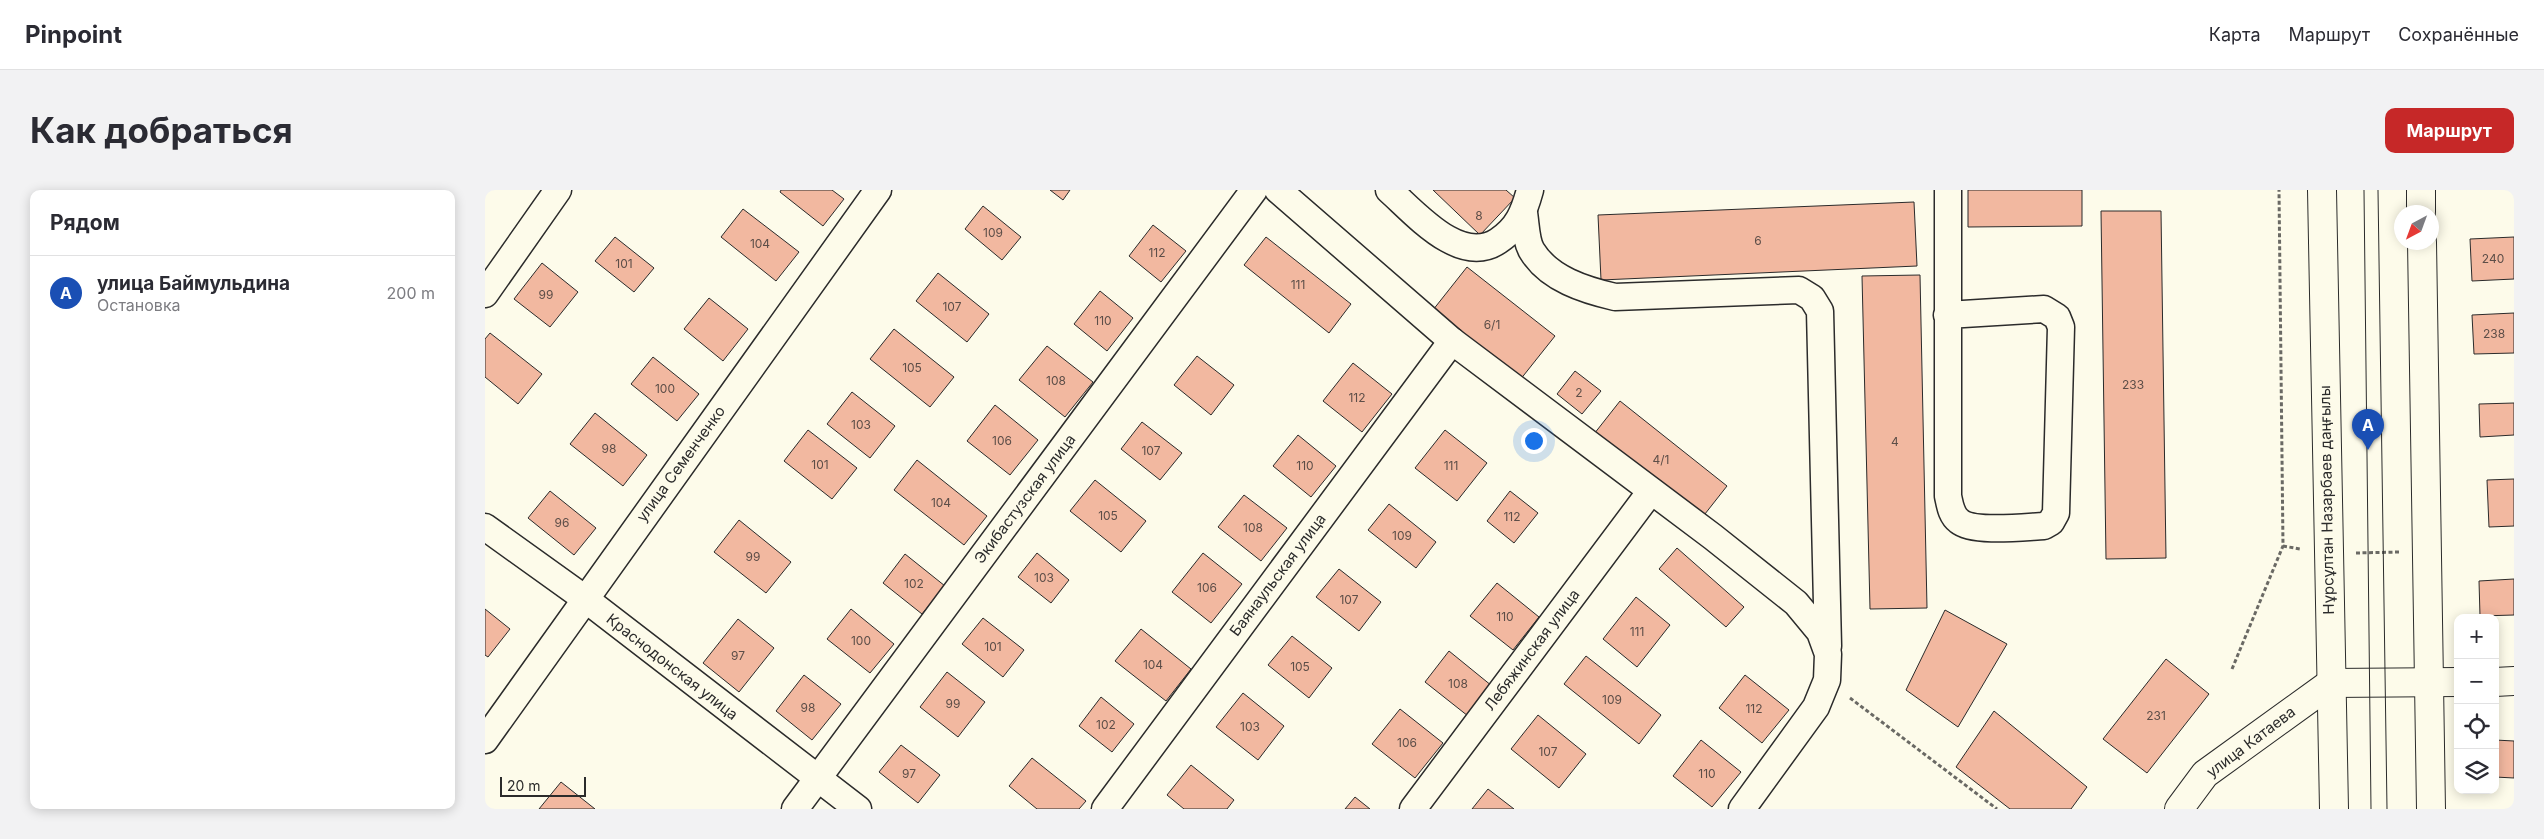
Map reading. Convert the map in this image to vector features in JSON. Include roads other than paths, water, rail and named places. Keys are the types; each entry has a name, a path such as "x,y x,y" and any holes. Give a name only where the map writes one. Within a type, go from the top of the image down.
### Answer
{"main road":[{"name":"Нұрсұлтан Назарбаев даңғылы","path":"2321,190 2334,809"},
{"path":"2421,190 2421,205"},
{"path":"2422,250 2431,809"},
{"path":"2499,682 2514,681"},
{"path":"2331,683 2454,682"},
{"name":"улица Катаева","path":"2179,809 2205,774 2331,683"}],"street":[{"path":"485,294 558,190"},
{"name":"улица Семенченко","path":"485,740 584,598 878,190"},
{"name":"Экибастузская улица","path":"795,809 1254,190"},
{"path":"1278,190 1451,341 1651,491 1796,603 1820,632 1828,654"},
{"path":"1389,190 1438,233 1467,248 1487,248 1506,236 1527,202"},
{"path":"1947,315 2044,309 2057,317 2061,327 2056,513 2051,522 2044,526 1970,528 1958,521 1952,512 1947,496 1947,315 1948,190"},
{"path":"1527,202 1531,250 1549,271 1587,290 1615,297 1799,290 1812,298 1820,311 1827,680 1816,707 1742,809"},
{"name":"Баянаульская улица","path":"1105,809 1451,341"},
{"name":"Лебяжинская улица","path":"1413,809 1651,491"},
{"name":"Краснодонская улица","path":"485,527 584,598 858,809"}],"tram line":[{"path":"2364,190 2371,809"},
{"path":"2378,190 2387,809"}],"place":[{"name":"улица Баймульдина","path":"2368,450"}]}
